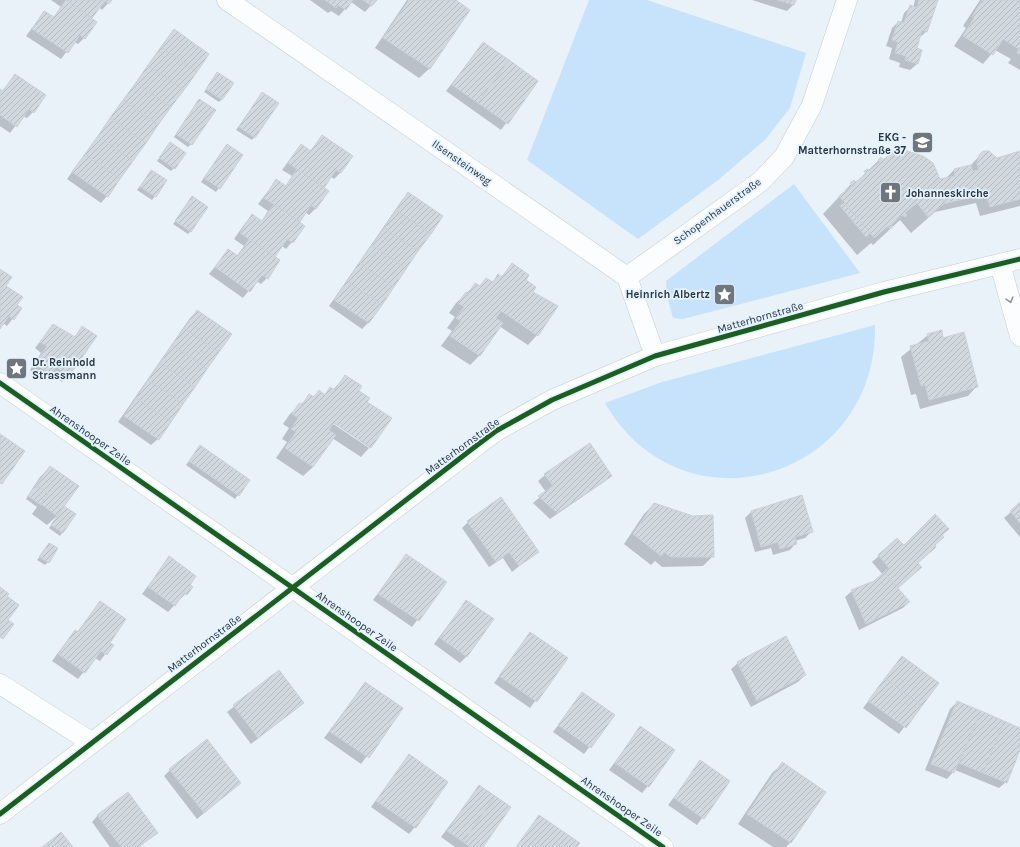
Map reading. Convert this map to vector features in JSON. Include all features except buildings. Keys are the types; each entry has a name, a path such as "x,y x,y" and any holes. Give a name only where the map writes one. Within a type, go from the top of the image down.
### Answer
{"street":[{"name":"Ilsensteinweg","path":"227,0 627,276"},
{"name":"Schopenhauerstraße","path":"627,276 760,182 784,157 812,105 847,0"},
{"name":"Matterhornstraße","path":"0,814 91,742 496,431 552,400 655,356 884,292 1020,259"},
{"path":"1000,264 1020,336"},
{"path":"627,276 655,356"},
{"name":"Ahrenshooper Zeile","path":"0,383 663,847"},
{"path":"0,684 91,742"}],"shaded area":[{"path":"589,0 647,0 806,53 790,108 765,140 717,181 638,239 527,160"},
{"path":"794,184 860,273 683,319 673,318 667,296 666,281"},
{"path":"875,325 867,378 845,421 811,453 770,472 725,478 680,469 639,444 605,403 662,382"}],"cycle path":[{"path":"0,814 472,449 496,431 552,400 655,356 884,292 1020,259"},
{"path":"0,383 663,847"}],"place":[{"name":"EKG - Matterhornstraße 37","path":"922,143"},
{"name":"Johanneskirche","path":"890,193"},
{"name":"Heinrich Albertz","path":"725,294"},
{"name":"Dr. Reinhold Strassmann","path":"17,368"}]}
